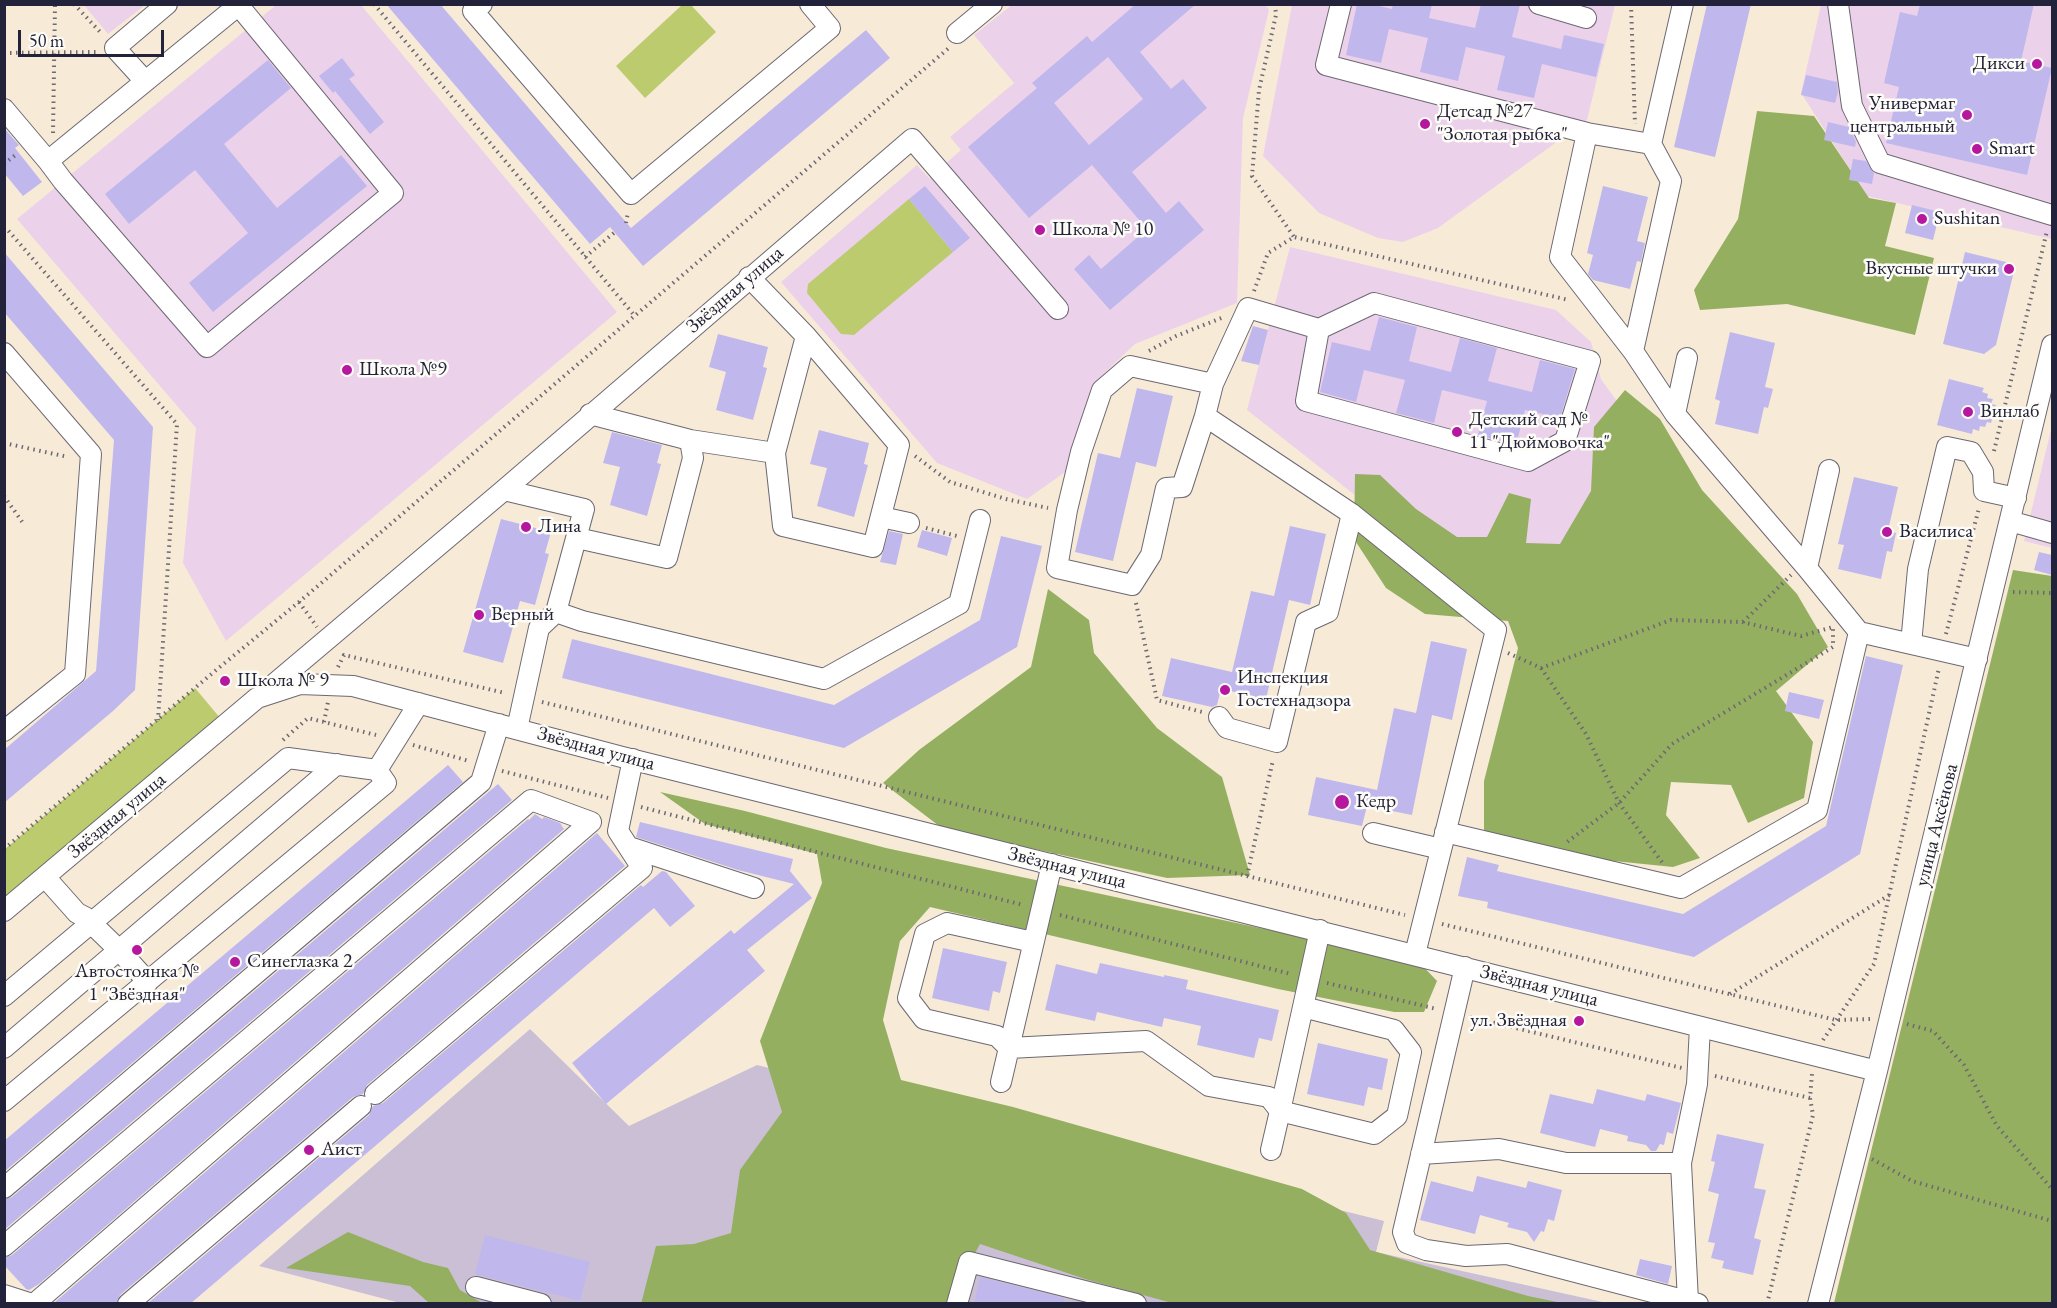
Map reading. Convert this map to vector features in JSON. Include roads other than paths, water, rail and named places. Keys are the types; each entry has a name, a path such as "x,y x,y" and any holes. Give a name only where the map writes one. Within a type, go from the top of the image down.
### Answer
{"street":[{"path":"145,81 117,50 167,4"},
{"path":"482,4 473,11 631,194 830,28 810,4"},
{"path":"957,33 992,4"},
{"path":"1341,4 1326,65 1587,133 1643,143 1671,182 1633,351"},
{"path":"1539,4 1586,18"},
{"path":"1643,143 1683,4"},
{"path":"1838,4 1852,106 1880,163 2052,215"},
{"path":"4,109 51,160 63,181 207,347 393,194 239,5 51,160"},
{"path":"1587,133 1560,257 1633,351 1675,414 1805,565 1859,632 1977,659"},
{"name":"Звёздная улица","path":"4,911 504,490 912,139 1058,309"},
{"path":"749,277 806,336 899,445 873,547 783,526 775,453 806,336"},
{"path":"1213,384 1130,366 1102,390 1081,452 1067,510 1057,568 1132,585 1151,555 1166,488 1182,487 1213,384 1248,308 1318,329 1374,303 1590,361 1565,441 1528,461 1306,400 1318,329"},
{"name":"улица Аксёнова","path":"1818,1304 1890,1019 2010,521 2044,420 2052,345"},
{"path":"4,353 91,454 75,674 4,731"},
{"path":"1675,414 1687,358"},
{"path":"590,414 690,440 775,453"},
{"path":"1205,416 1352,514 1496,630 1415,954"},
{"path":"577,538 667,558 693,458 690,440"},
{"path":"1911,644 1918,569 1947,447 1971,452 1983,472 1984,490 2016,498"},
{"path":"1805,565 1829,470"},
{"path":"4,1188 481,782 486,766 524,698 539,628 556,612 584,509 504,490"},
{"path":"1219,717 1227,728 1277,742 1306,621 1328,612 1352,514"},
{"path":"881,517 909,523"},
{"path":"556,612 582,621 824,679 959,604 980,520"},
{"path":"2010,521 2052,533"},
{"path":"1373,833 1548,857 1681,888 1817,810 1859,632"},
{"name":"Звёздная улица","path":"257,698 300,684 353,686 633,759 1877,1071"},
{"path":"377,770 419,703"},
{"path":"4,996 288,758 377,770 386,783 4,1101"},
{"path":"128,1304 642,868 618,831 633,759"},
{"path":"4,1048 337,764"},
{"path":"4,1246 531,800 591,822 33,1304 4,1294"},
{"path":"629,847 754,888"},
{"path":"1001,1082 1052,864"},
{"path":"45,877 77,913 119,950 148,982"},
{"path":"1033,942 946,923 925,934 908,998 924,1019 997,1036 1009,1048 1146,1041 1209,1086 1269,1097 1280,1111 1374,1134 1397,1116 1411,1052 1394,1030 1303,1007"},
{"path":"1271,1150 1320,930"},
{"path":"1465,967 1403,1232 1407,1243 1426,1250 1466,1256 1507,1254 1693,1302 1682,1163 1697,1072 1700,1027"},
{"path":"1421,1154 1498,1149 1566,1163 1682,1163"},
{"path":"957,1304 969,1262 1136,1304"},
{"path":"476,1287 541,1304"}],"place":[{"name":"Дикси","path":"2037,64"},
{"name":"Универмаг центральный","path":"1967,115"},
{"name":"Детсад №27 \"Золотая рыбка\"","path":"1425,124"},
{"name":"Smart","path":"1977,149"},
{"name":"Sushitan","path":"1922,219"},
{"name":"Школа № 10","path":"1040,230"},
{"name":"Вкусные штучки","path":"2009,269"},
{"name":"Школа №9","path":"347,370"},
{"name":"Винлаб","path":"1968,412"},
{"name":"Детский сад № 11 \"Дюймовочка\"","path":"1457,432"},
{"name":"Лина","path":"526,527"},
{"name":"Василиса","path":"1887,532"},
{"name":"Верный","path":"479,615"},
{"name":"Школа № 9","path":"225,681"},
{"name":"Инспекция Гостехнадзора","path":"1225,690"},
{"name":"Кедр","path":"1342,802"},
{"name":"Автостоянка № 1 \"Звёздная\"","path":"137,950"},
{"name":"Синеглазка 2","path":"235,962"},
{"name":"ул. Звёздная","path":"1579,1021"},
{"name":"Аист","path":"309,1150"}]}
